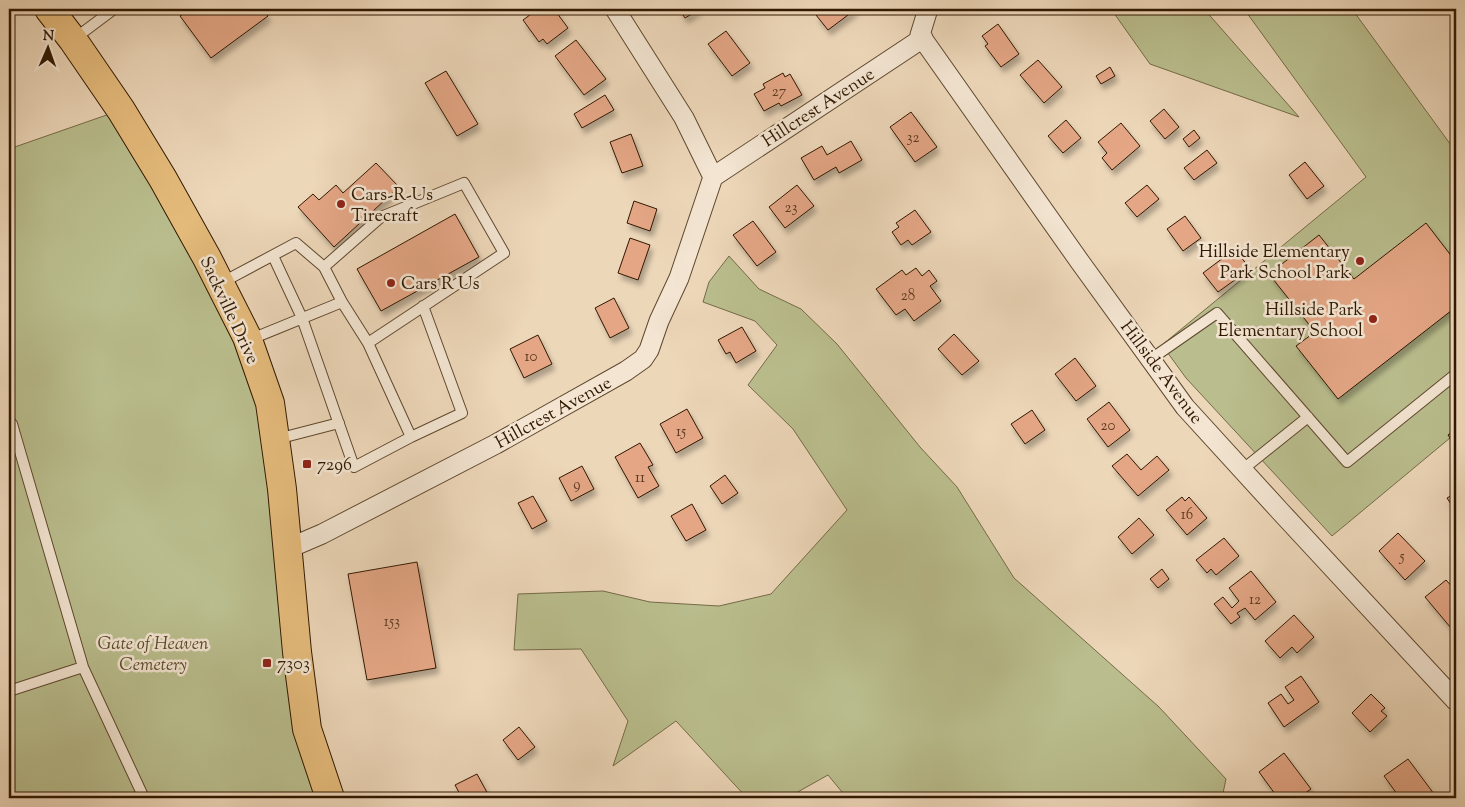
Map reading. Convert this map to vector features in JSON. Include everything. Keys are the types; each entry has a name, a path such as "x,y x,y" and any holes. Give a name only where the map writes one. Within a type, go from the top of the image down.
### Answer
{"main road":[{"name":"Sackville Drive","path":"49,9 73,40 121,110 163,179 220,284 248,341 270,403 282,490 297,652 307,729 330,798"}],"street":[{"path":"615,9 684,118 713,177"},
{"path":"923,38 920,35 928,9"},
{"name":"Hillcrest Avenue","path":"287,549 322,534 496,444 626,371 643,359 649,350 659,320 679,278 713,177 923,38"},
{"name":"Hillside Avenue","path":"923,38 1080,262 1185,407 1456,701"}],"lane":[{"path":"73,40 114,9"},
{"path":"324,267 382,218 464,183 504,253 368,343"},
{"path":"220,284 296,243 324,267 342,302 368,343 411,436"},
{"path":"273,256 302,318 354,467 411,436 462,413 423,306"},
{"path":"248,341 342,302"},
{"path":"1151,359 1218,313 1347,462 1456,374"},
{"path":"1242,470 1308,417"},
{"path":"9,421 12,424 83,667 144,798"},
{"path":"275,439 339,423"},
{"path":"9,691 83,667"}],"green space":[{"path":"1111,9 1204,9 1299,117 1150,64"},
{"name":"Hillside Elementary Park School Park","path":"1244,9 1352,9 1456,152 1456,433 1332,536 1186,378 1162,345 1366,177"},
{"name":"Gate of Heaven Cemetery","path":"121,110 247,337 330,798 9,798 9,149"},
{"path":"729,256 759,289 801,309 837,344 920,447 957,487 1014,578 1159,707 1226,779 1222,798 847,798 828,775 787,798 747,798 676,721 613,766 628,721 581,649 514,650 518,594 603,591 650,602 719,606 771,594 847,510 793,429 748,385 777,345 755,321 703,302 709,282"}],"building":[{"path":"190,9 263,9 268,16 211,58 180,16"},
{"path":"538,9 554,9 568,28 547,44 543,39 539,42 523,20"},
{"path":"679,9 700,9 685,18"},
{"path":"821,9 856,9 828,30 816,15"},
{"path":"998,24 1019,54 1001,67 985,46 988,44 982,36"},
{"path":"726,31 750,63 732,76 708,44"},
{"path":"576,40 606,79 584,95 555,56"},
{"path":"1038,60 1062,87 1044,103 1020,75"},
{"path":"1110,67 1115,76 1101,84 1096,76"},
{"path":"446,71 478,124 457,136 425,83"},
{"path":"783,73 785,77 790,74 802,95 781,106 779,103 764,111 754,94 765,88 763,84"},
{"path":"605,95 614,110 582,128 574,114"},
{"path":"1164,109 1179,127 1165,139 1150,121"},
{"path":"911,112 937,147 915,162 890,127"},
{"path":"1066,120 1081,138 1063,153 1048,136"},
{"path":"1121,123 1140,146 1112,170 1102,158 1107,153 1098,142"},
{"path":"1194,130 1200,138 1189,147 1183,139"},
{"path":"631,134 643,166 622,173 610,142"},
{"path":"851,141 862,160 839,173 836,167 814,180 801,158 822,146 827,155"},
{"path":"1207,150 1217,163 1194,180 1184,168"},
{"path":"1305,162 1324,186 1307,199 1289,175"},
{"name":"Cars-R-Us Tirecraft","path":"376,163 399,187 334,247 298,207 313,194 319,200 336,185 343,193"},
{"path":"797,185 814,206 785,228 769,207"},
{"path":"1147,185 1159,199 1137,217 1125,203"},
{"path":"634,201 657,209 650,231 627,223"},
{"path":"915,210 931,232 912,245 908,240 901,245 892,232 899,227 896,223"},
{"path":"455,214 479,257 381,311 357,269"},
{"path":"1185,216 1201,238 1183,251 1167,229"},
{"path":"753,221 776,252 757,266 733,235"},
{"name":"Hillside Park Elementary School","path":"1426,223 1456,262 1456,307 1338,399 1296,346 1315,332 1269,274 1319,235 1354,279"},
{"path":"630,238 650,245 638,280 618,273"},
{"path":"1235,249 1250,269 1218,292 1203,273"},
{"path":"916,268 922,276 929,270 937,281 930,286 941,301 914,321 905,309 896,315 876,289 902,270 906,275"},
{"path":"614,298 629,328 610,338 595,308"},
{"path":"742,327 756,351 736,363 730,352 726,354 718,340"},
{"path":"954,334 979,361 962,375 938,349"},
{"path":"538,335 552,364 524,378 510,349"},
{"path":"1075,358 1096,386 1076,401 1055,374"},
{"path":"1109,402 1130,430 1108,447 1087,419"},
{"path":"687,409 703,438 676,453 660,424"},
{"path":"1032,410 1045,430 1025,444 1011,424"},
{"path":"1456,429 1456,447 1448,435"},
{"path":"640,443 653,465 648,467 659,486 638,498 615,457"},
{"path":"1127,454 1141,470 1157,456 1169,470 1138,496 1112,466"},
{"path":"582,466 594,489 571,501 559,478"},
{"path":"725,475 738,493 722,504 710,486"},
{"path":"1456,493 1456,512 1447,498"},
{"path":"533,496 547,521 532,529 518,503"},
{"path":"1182,497 1185,501 1189,497 1207,518 1187,535 1166,510"},
{"path":"692,504 706,530 686,541 671,516"},
{"path":"1139,518 1154,535 1132,554 1118,537"},
{"path":"1398,533 1425,561 1405,580 1379,551"},
{"path":"1224,538 1239,556 1216,575 1211,569 1207,573 1196,560"},
{"path":"417,562 436,668 367,680 348,574"},
{"path":"1162,569 1169,579 1158,588 1150,579"},
{"path":"1251,571 1276,602 1255,620 1245,608 1237,613 1240,617 1231,624 1214,604 1223,597 1232,608 1239,601 1229,588"},
{"path":"1446,580 1456,591 1456,634 1425,597"},
{"path":"1294,615 1314,637 1297,653 1292,647 1280,658 1265,641"},
{"path":"1301,676 1319,702 1284,727 1268,703 1281,694 1288,704 1294,700 1285,687"},
{"path":"1371,694 1385,708 1381,711 1387,716 1370,732 1352,713"},
{"path":"519,727 535,747 518,760 503,740"},
{"path":"1284,753 1311,789 1298,798 1293,796 1291,798 1278,798 1259,772"},
{"path":"1408,759 1437,798 1400,798 1384,776"},
{"path":"477,774 490,798 462,798 455,785"}],"place":[{"name":"Cars-R-Us Tirecraft","path":"341,204"},
{"name":"Hillside Elementary Park School Park","path":"1360,261"},
{"name":"Cars R Us","path":"391,283"},
{"name":"Hillside Park Elementary School","path":"1373,319"},
{"name":"7296","path":"307,464"},
{"name":"7303","path":"267,663"}]}
